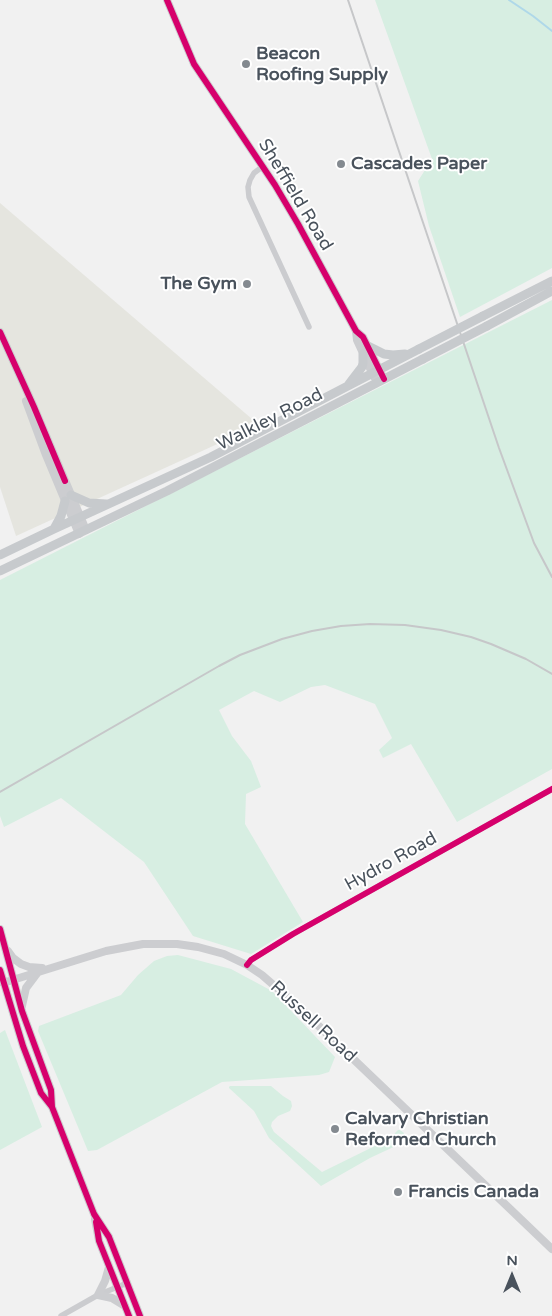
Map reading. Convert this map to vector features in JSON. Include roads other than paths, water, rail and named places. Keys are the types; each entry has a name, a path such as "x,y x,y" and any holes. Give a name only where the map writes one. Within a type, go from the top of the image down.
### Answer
{"main road":[{"name":"Sheffield Road","path":"167,0 194,64 254,152 298,224 356,331 363,337 365,350 380,381"},
{"name":"Walkley Road","path":"0,556 54,529 211,457 552,281"},
{"name":"Walkley Road","path":"0,571 253,448 552,291"},
{"path":"0,332 82,532"},
{"path":"346,387 362,367 365,350 389,355 410,354"},
{"path":"68,498 89,503 108,504"},
{"path":"54,529 68,498"},
{"path":"0,929 22,1010 51,1090 52,1107"},
{"path":"4,945 13,958 22,965 49,968"},
{"name":"Russell Road","path":"3,983 114,949 135,945 185,945 224,954 247,965 262,975 301,1008 552,1249"},
{"path":"0,970 23,1046 41,1093 52,1107 94,1214 100,1241 129,1316"},
{"path":"22,1010 26,988 38,972"},
{"path":"0,998 11,1009"},
{"path":"94,1214 109,1238 140,1316"},
{"path":"109,1265 105,1281 98,1295 112,1298 125,1306"}],"street":[{"path":"262,167 250,180 248,187 249,197 309,326"},
{"name":"Hydro Road","path":"247,965 251,960 293,934 552,789"},
{"path":"61,1316 98,1295 127,1283"}],"waterway":[{"path":"509,0 552,31"}],"railway":[{"path":"348,0 499,448 534,543 552,577"},
{"path":"0,792 240,655 282,639 312,631 370,624 405,625 441,630 491,644 526,659 552,674"}],"place":[{"name":"Beacon Roofing Supply","path":"246,64"},
{"name":"Cascades Paper","path":"341,164"},
{"name":"The Gym","path":"247,284"},
{"name":"Calvary Christian Reformed Church","path":"335,1129"},
{"name":"Francis Canada","path":"398,1192"}]}
